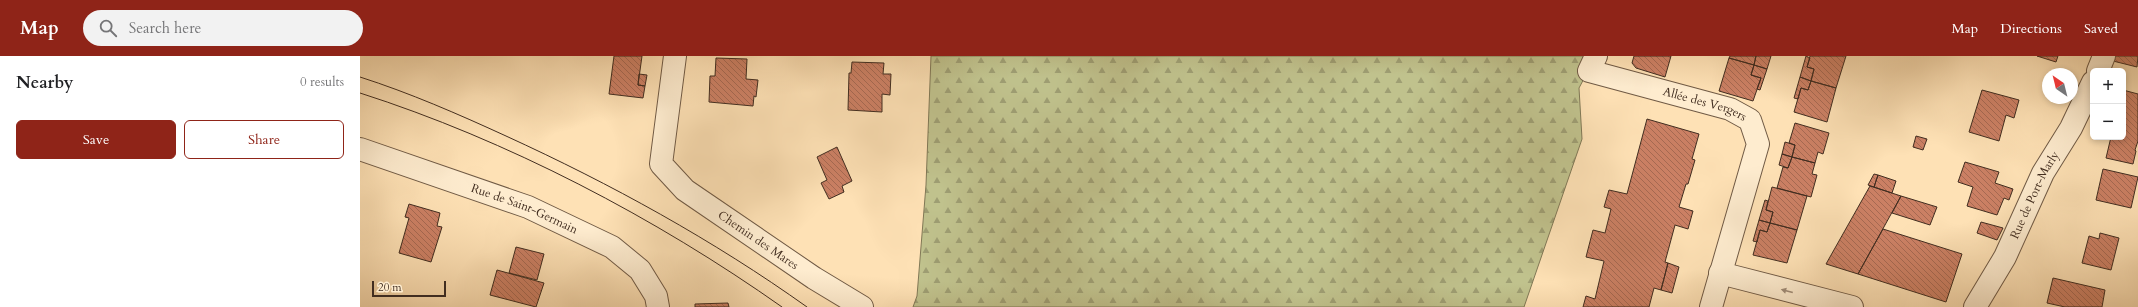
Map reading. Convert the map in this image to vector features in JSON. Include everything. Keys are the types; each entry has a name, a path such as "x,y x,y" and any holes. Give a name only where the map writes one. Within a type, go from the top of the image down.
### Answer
{"street":[{"name":"Chemin des Mares","path":"675,56 661,164 685,190 814,278 862,307"},
{"name":"Allée des Vergers","path":"1596,56 1589,71 1730,109 1750,120 1758,144 1711,307"},
{"path":"2099,68 2104,56"},
{"name":"Rue de Port-Marly","path":"1975,307 2005,256 2043,173 2071,128 2090,88"},
{"name":"Rue de Saint-Germain","path":"360,149 528,207 612,247 640,270 656,296 658,307"},
{"path":"1720,273 1852,307"}],"green space":[{"path":"931,56 1596,56 1579,88 1582,139 1524,307 913,307 917,296 926,185"}],"building":[{"path":"614,56 642,56 638,85 645,86 643,98 609,94"},
{"path":"1634,56 1671,56 1665,77 1636,68 1632,63"},
{"path":"1730,56 1756,56 1754,65 1729,58"},
{"path":"1756,56 1771,56 1767,69 1754,65"},
{"path":"1806,56 1810,58 1807,67 1814,69 1811,81 1800,77"},
{"path":"1810,56 1846,56 1836,88 1811,81 1814,69 1807,67"},
{"path":"2037,56 2058,56 2056,62"},
{"path":"2115,56 2138,56 2137,67 2113,61"},
{"path":"716,58 747,59 746,79 758,80 756,97 754,96 753,106 709,102 710,76 715,76"},
{"path":"1729,58 1754,65 1751,75 1761,78 1753,101 1719,91"},
{"path":"852,62 884,63 883,74 891,74 890,95 882,94 882,112 848,110 849,73 851,73"},
{"path":"1754,65 1767,69 1760,90 1757,89 1761,78 1751,75"},
{"path":"639,74 647,75 645,86 638,85"},
{"path":"1800,77 1811,81 1808,90 1801,88 1798,99 1794,98"},
{"path":"1811,81 1836,88 1827,122 1794,112 1801,88 1808,90"},
{"path":"1982,90 2019,100 2014,118 2006,115 1999,141 1969,132"},
{"path":"2126,91 2138,94 2138,141 2133,164 2106,158 2110,140 2126,140"},
{"path":"1647,119 1699,134 1692,159 1695,160 1679,207 1693,211 1688,229 1675,225 1665,262 1668,263 1661,290 1654,288 1649,307 1583,307 1586,296 1595,299 1604,261 1586,257 1593,230 1605,233 1611,209 1604,207 1609,190 1627,194"},
{"path":"1795,123 1829,133 1823,154 1818,152 1815,163 1792,157 1795,145 1789,143"},
{"path":"1916,136 1927,139 1923,150 1913,147"},
{"path":"1785,142 1795,145 1792,157 1782,154"},
{"path":"837,147 852,181 842,186 844,192 829,199 821,183 827,180 817,157"},
{"path":"1782,154 1792,157 1788,168 1779,165"},
{"path":"1792,157 1815,163 1812,174 1817,175 1811,197 1777,188 1783,167 1788,168"},
{"path":"1965,162 1999,172 1995,183 2013,189 2009,200 2004,198 1997,215 1967,206 1973,187 1958,182"},
{"path":"2103,169 2138,177 2131,208 2096,200"},
{"path":"1874,174 1878,175 1874,187 1868,185"},
{"path":"1878,175 1896,181 1892,193 1874,187"},
{"path":"1870,186 1901,196 1858,274 1826,264"},
{"path":"1772,187 1807,196 1797,230 1770,223 1773,212 1766,210"},
{"path":"1901,196 1937,207 1930,225 1892,213"},
{"path":"1765,200 1768,201 1766,210 1773,212 1770,223 1759,220"},
{"path":"409,204 440,213 437,226 442,227 431,262 399,253 409,218 405,217"},
{"path":"1759,220 1770,223 1767,232 1760,230 1757,242 1753,241"},
{"path":"1981,222 2003,228 1997,240 1977,233"},
{"path":"1770,223 1797,230 1787,263 1753,255 1760,230 1767,232"},
{"path":"1883,229 1962,254 1946,302 1858,274"},
{"path":"2100,233 2119,238 2111,270 2082,263 2089,236 2099,239"},
{"path":"516,247 544,254 537,280 509,273"},
{"path":"1668,263 1679,267 1672,293 1661,290"},
{"path":"497,270 544,283 536,307 490,295"},
{"path":"2053,278 2105,290 2102,307 2065,307 2047,303"},
{"path":"728,303 729,307 695,307 695,304"}],"tram line":[{"path":"360,77 416,97 506,136 623,194 698,236 771,282 807,307"},
{"path":"360,93 415,112 470,134 579,184 684,243 734,274 782,307"}]}
